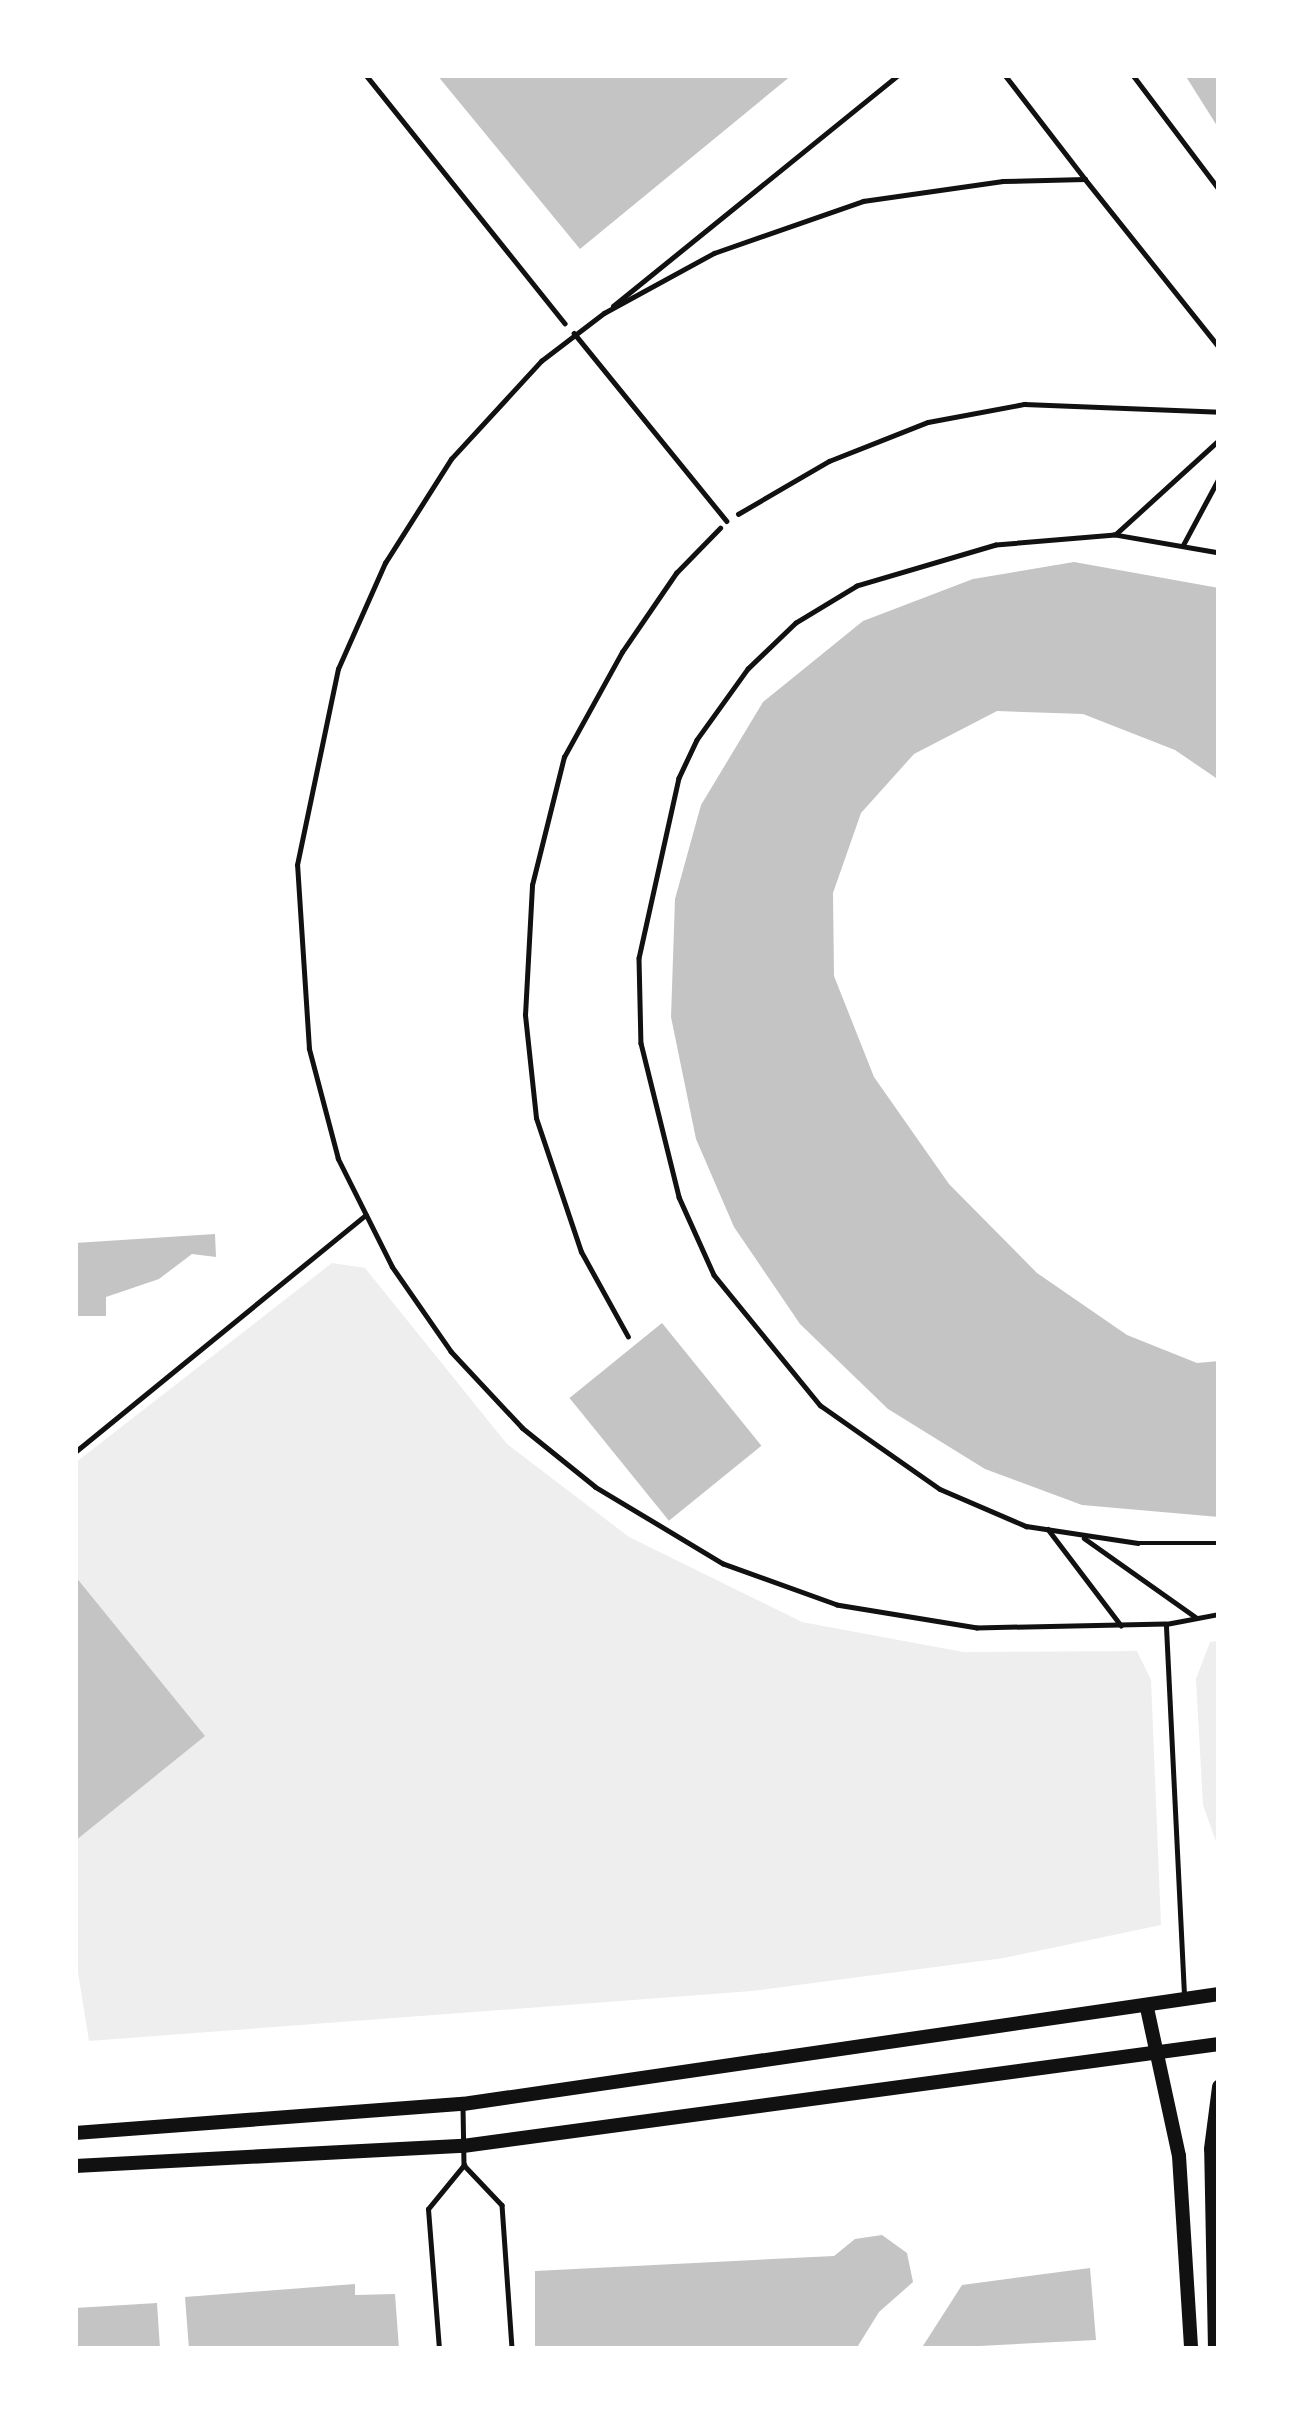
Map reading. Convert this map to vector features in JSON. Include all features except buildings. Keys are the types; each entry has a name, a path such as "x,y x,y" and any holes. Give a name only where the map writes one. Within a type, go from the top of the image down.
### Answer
{"main road":[{"path":"76,2128 463,2104 1219,1994"},
{"path":"1147,2008 1152,2057 1171,2094 1191,2349"},
{"path":"75,2166 463,2146 1152,2057 1219,2044"},
{"path":"1215,2349 1211,2150 1219,2087"}],"lane":[{"path":"898,75 574,334 451,459 386,562 338,669 315,757 297,865 299,960 309,1049 338,1159 366,1215 451,1352 522,1427 595,1487 723,1564 837,1605 977,1628 1123,1627 1219,1614"},
{"path":"1005,75 1219,347"},
{"path":"604,313 715,253 863,201 1003,181 1085,179"},
{"path":"574,334 727,521"},
{"path":"1115,535 1219,440"},
{"path":"1183,545 1219,478"},
{"path":"1219,553 1115,535 1064,535 934,558 857,586 796,623 748,669 697,740 680,778 639,958 640,1043 653,1116 714,1275 820,1405 940,1489 1048,1529 1219,1544"},
{"path":"75,1452 366,1215"},
{"path":"1048,1529 1123,1627"},
{"path":"1079,1534 1197,1618"},
{"path":"1166,1624 1184,2000"},
{"path":"463,2104 464,2164 502,2205 512,2349"},
{"path":"439,2349 428,2209 464,2164"}],"path":[{"path":"366,75 574,334"},
{"path":"1133,75 1219,189"},
{"path":"628,1337 581,1252 536,1118 525,1015 532,885 564,757 662,593 727,521 829,461 928,422 1024,404 1219,412"}],"shaded area":[{"path":"332,1263 365,1268 507,1444 629,1537 802,1622 963,1652 1137,1651 1151,1680 1161,1925 1004,1958 752,1991 89,2041 75,1954 75,1463"},
{"path":"1219,1641 1219,1850 1203,1805 1196,1679 1210,1642"}]}
